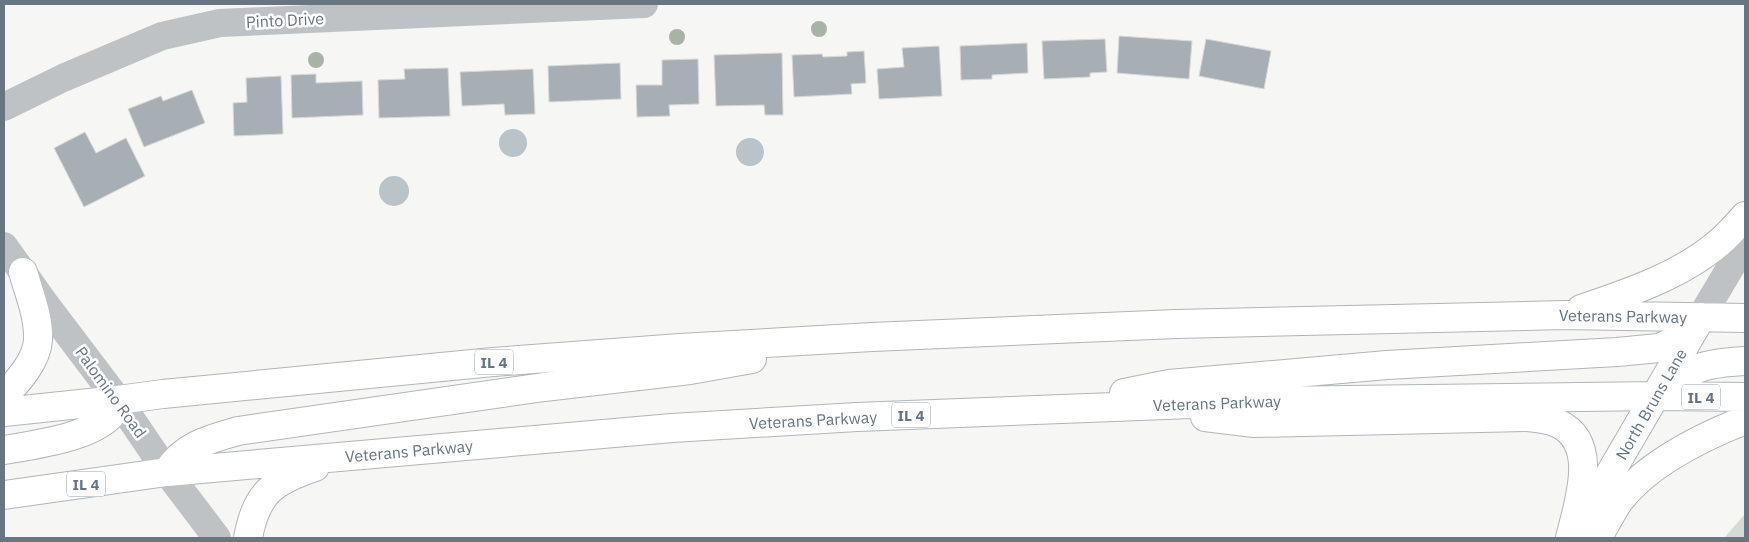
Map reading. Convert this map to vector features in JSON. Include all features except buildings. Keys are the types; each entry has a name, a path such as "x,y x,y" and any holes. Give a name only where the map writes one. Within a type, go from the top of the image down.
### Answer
{"main road":[{"path":"1565,315 1625,294 1688,264 1720,242 1745,216"},
{"path":"4,395 23,373 32,358 38,342 38,326 23,272"},
{"name":"Veterans Parkway","path":"4,412 163,394 493,362 680,348 872,337 1176,324 1565,315 1745,318"},
{"path":"1049,408 1169,384 1387,365 1659,348 1679,339 1701,318"},
{"name":"North Bruns Lane","path":"1571,538 1657,396 1701,318"},
{"path":"167,472 175,460 191,448 214,438 238,431 544,387 690,370 872,337"},
{"path":"1657,396 1678,378 1695,368 1710,364 1745,361"},
{"name":"Veterans Parkway","path":"4,495 167,472 672,428 847,418 1049,408 1289,401 1657,396 1745,397"},
{"path":"4,450 50,442 78,434 104,422 114,411 118,400"},
{"path":"1116,406 1254,423 1526,417 1557,423 1568,431 1578,444 1584,461 1583,481 1571,538"},
{"path":"1597,538 1620,501 1641,478 1688,445 1745,420"},
{"path":"248,538 258,504 265,494 277,483 291,475 352,456"}],"street":[{"name":"Pinto Drive","path":"4,107 63,78 162,36 220,24 391,9 644,4"},
{"name":"North Bruns Lane","path":"1701,318 1745,243"},
{"name":"Palomino Road","path":"4,246 217,538"}],"shaded area":[{"path":"513,129 523,133 527,143 523,153 513,157 503,153 499,143 503,133"},
{"path":"750,138 760,142 764,152 760,162 750,166 740,162 736,152 740,142"},
{"path":"394,176 405,180 409,191 405,202 394,206 383,202 379,191 383,180"},
{"path":"1745,514 1745,538 1724,538"}]}
